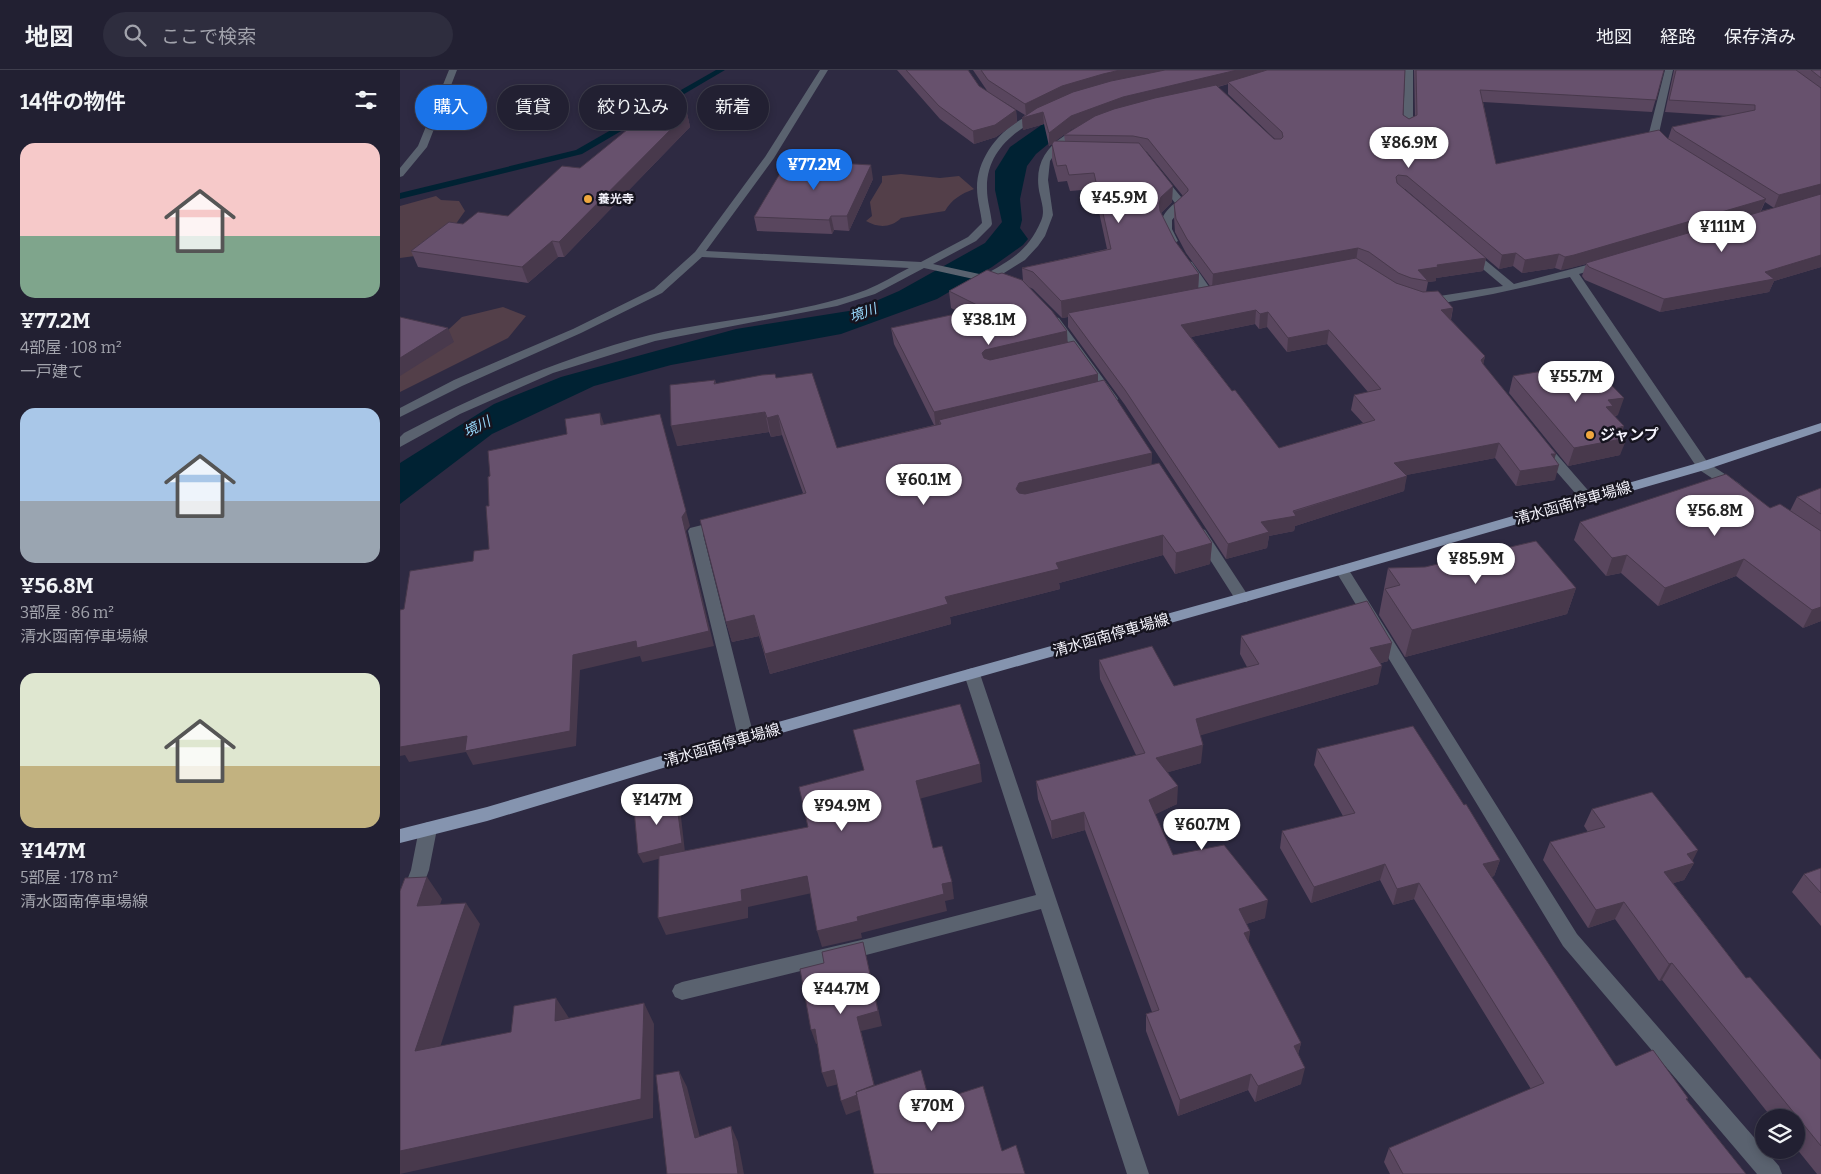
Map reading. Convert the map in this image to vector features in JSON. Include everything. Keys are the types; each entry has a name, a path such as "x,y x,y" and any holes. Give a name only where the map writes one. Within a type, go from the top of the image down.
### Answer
{"main road":[{"name":"清水函南停車場線","path":"400,836 487,814 746,737 1342,570 1703,466 1821,427"}],"street":[{"path":"400,174 422,147 453,70"},
{"path":"400,413 458,383 577,331 658,291 700,254 769,158 824,70"},
{"path":"1408,128 1409,70"},
{"path":"1669,70 1654,134 1667,148 1675,153"},
{"path":"400,443 409,436 456,411 549,370 653,338 833,304 871,292 972,239 987,224 986,208 981,186 985,160 1022,119 1052,109"},
{"path":"987,278 1020,260 1034,248 1049,214 1042,177 1043,164 1050,152 1067,137 1087,127"},
{"path":"1050,152 1064,152"},
{"path":"1154,169 1181,203 1168,213 1165,221 1168,234 1212,293 1189,298"},
{"path":"1460,244 1510,286"},
{"path":"700,254 924,264 1008,284"},
{"path":"1412,300 1427,301 1448,298 1573,273 1611,262"},
{"path":"1573,273 1703,466 1742,492"},
{"path":"1047,312 1062,323 1074,352 1104,395 1117,406"},
{"path":"1538,441 1588,499"},
{"path":"733,522 695,531 746,737"},
{"path":"1195,525 1242,598"},
{"path":"1342,570 1570,940 1771,1174"},
{"path":"972,674 1138,1174"},
{"path":"400,924 420,870 428,829"},
{"path":"682,991 870,946 1047,900"}],"shaded area":[{"path":"901,174 940,178 959,176 974,189 957,197 945,211 901,218 893,224 884,226 866,221 872,216 870,202 882,182 882,176"},
{"path":"436,196 441,200 459,201 465,211 448,235 415,256 400,258 400,206"},
{"path":"503,307 526,316 508,338 400,392 400,352 434,343 462,317"}],"water":[{"name":"境川","path":"1141,103 1064,131 1036,154 1027,166 1020,199 1022,220 1020,228 1028,239 1023,245 992,267 937,299 841,334 671,365 594,386 492,434 400,504 400,463 494,404 561,377 736,329 855,310 899,291 985,243 1002,222 995,190 995,171 1010,147 1053,117"}],"building":[{"path":"906,70 968,70 979,86 1016,110 995,125 973,131 939,106"},
{"path":"981,70 1120,70 1062,86 1025,104 988,80"},
{"path":"1165,70 1237,70 1123,97 1071,116 1049,133 1043,112 1022,118 1037,108 1073,92 1111,81"},
{"path":"1267,70 1405,70 1403,115 1409,119 1417,115 1416,70 1664,70 1656,100 1480,90 1496,164 1659,130 1667,138 1766,199 1574,255 1565,257 1559,254 1525,260 1516,253 1502,255 1407,176 1398,175 1396,177 1397,183 1486,258 1437,265 1438,267 1418,270 1428,281 1398,273 1369,252 1358,248 1213,274 1187,239 1176,219 1174,204 1188,189 1148,139 1133,136 1064,135 1095,116 1114,109 1216,85 1274,139 1281,139 1283,137 1282,132 1228,82"},
{"path":"1676,70 1796,70 1821,88 1821,184 1779,195 1675,131 1672,127 1755,110 1755,105 1669,100"},
{"path":"1811,70 1821,70 1821,78"},
{"path":"627,130 670,130 559,242 552,241 522,267 411,251 449,222 463,224 478,212 508,216 562,166 580,168"},
{"path":"1054,141 1139,143 1173,186 1161,197 1159,203 1160,211 1175,241 1199,274 1061,301 1033,272 1022,268 1111,249 1094,173 1069,175 1066,165 1057,166 1052,144"},
{"path":"788,160 871,165 847,216 831,216 829,220 754,217"},
{"path":"1821,194 1821,255 1765,272 1774,279 1664,299 1589,267 1586,263"},
{"path":"1356,258 1396,283 1423,292 1438,291 1453,308 1441,310 1485,356 1481,360 1483,364 1556,454 1551,454 1559,465 1520,471 1499,443 1394,463 1407,476 1293,511 1296,516 1261,522 1269,532 1228,544 1125,390 1068,313","holes":["1256,310 1260,314 1268,312 1288,338 1329,330 1381,389 1354,395 1375,420 1279,448 1235,390 1232,391 1181,325"]},
{"path":"987,270 1022,280 1052,311 1067,331 985,350 982,353 984,358 990,360 1074,341 1098,374 934,412 891,328 983,308 949,291"},
{"path":"400,317 448,328 400,358"},
{"path":"1590,363 1624,398 1608,400 1613,406 1606,407 1624,426 1617,428 1627,438 1574,448 1513,376"},
{"path":"812,373 837,448 941,424 939,420 1104,380 1152,453 1019,483 1016,489 1019,493 1025,494 1159,463 1212,543 1176,553 1163,535 1056,563 1059,569 945,597 948,604 765,654 754,615 726,622 700,520 806,493 778,415 767,418 765,412 671,426 670,385 715,380 714,384 762,375 775,374 776,378"},
{"path":"600,413 601,425 660,414 686,511 682,517 709,631 637,648 636,641 573,655 570,731 465,751 467,736 400,747 400,610 404,609 410,571 473,561 474,551 489,549 486,506 489,506 488,477 490,476 488,451 567,434 565,419"},
{"path":"1726,474 1770,508 1780,504 1821,531 1821,607 1812,610 1744,559 1665,588 1627,555 1612,558 1580,522"},
{"path":"1821,488 1821,514 1797,497"},
{"path":"1536,541 1576,588 1412,630 1385,589 1400,585 1388,568 1425,567"},
{"path":"1367,601 1392,643 1370,648 1382,666 1196,719 1203,745 1156,758 1178,786 1149,800 1173,855 1224,845 1268,900 1239,909 1250,931 1244,933 1301,1043 1294,1046 1305,1068 1258,1086 1251,1074 1180,1100 1146,1014 1159,1010 1084,812 1051,821 1036,781 1145,753 1099,660 1152,646 1174,686 1259,664 1241,636"},
{"path":"960,704 980,764 916,781 933,848 942,846 952,882 942,884 944,894 857,917 858,921 817,931 807,876 741,890 742,901 658,918 659,856 808,827 799,787 864,770 853,730"},
{"path":"1413,726 1464,805 1466,804 1500,860 1483,864 1616,1066 1653,1050 1688,1098 1686,1099 1746,1174 1403,1174 1389,1148 1544,1083 1419,883 1397,889 1385,864 1314,887 1282,831 1355,813 1317,749"},
{"path":"1652,792 1698,850 1687,854 1694,863 1664,872 1746,978 1750,977 1821,1060 1821,1146 1805,1126 1805,1109 1791,1109 1672,963 1669,964 1624,902 1596,910 1550,842 1605,827 1592,809"},
{"path":"676,799 682,843 638,854 634,809"},
{"path":"1821,868 1821,893 1804,874"},
{"path":"427,877 417,906 466,903 415,1051 511,1032 514,1006 556,998 555,1021 644,1003 641,1099 400,1151 400,891 405,878"},
{"path":"863,942 878,1011 857,1017 874,1085 856,1092 857,1095 841,1101 834,1070 822,1073 815,1029 811,1030 800,969 824,963 822,952"},
{"path":"921,1070 930,1103 983,1086 1002,1151 1016,1145 1025,1174 874,1174 856,1092"},
{"path":"679,1071 695,1138 731,1126 738,1174 667,1174 656,1075"}],"waterway":[{"path":"400,196 579,152 721,70"}],"place":[{"name":"養光寺","path":"588,199"},
{"name":"ジャンプ","path":"1590,435"}]}
